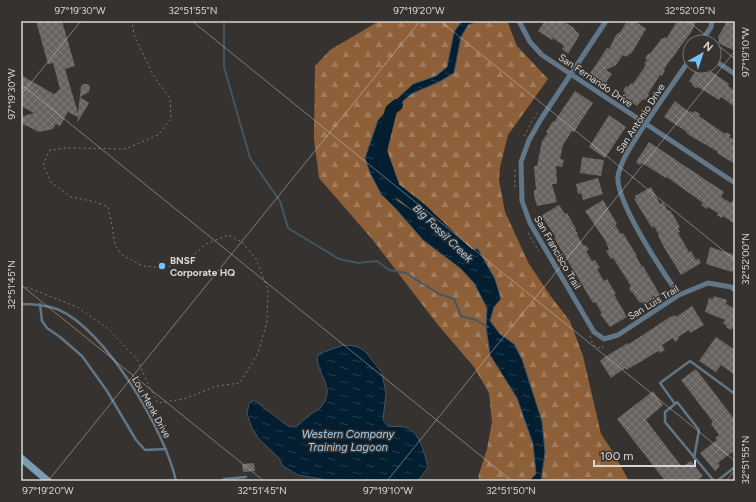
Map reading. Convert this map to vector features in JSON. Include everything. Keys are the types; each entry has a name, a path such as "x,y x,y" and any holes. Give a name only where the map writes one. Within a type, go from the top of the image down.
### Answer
{"main road":[{"path":"21,458 48,481"}],"street":[{"name":"San Fernando Drive","path":"519,21 524,32 542,55 735,183"},
{"name":"San Francisco Trail","path":"604,339 594,332 530,223 522,201 521,162 529,140 540,119 606,21"},
{"path":"707,34 711,27 712,21"},
{"path":"722,65 735,74"},
{"name":"San Antonio Drive","path":"679,295 640,234 621,196 618,177 625,156 682,71"},
{"name":"San Luis Trail","path":"604,339 618,335 679,295 708,283 731,287 735,290"}],"lane":[{"name":"Lou Menk Drive","path":"21,304 40,304 58,310 69,316 95,338 132,384 166,450 176,481"},
{"path":"40,304 42,321 47,328 82,356 107,391 136,440 145,450 166,450"},
{"path":"675,404 660,383 690,361 735,394"},
{"path":"694,458 699,430 677,402 665,412 665,422 694,458 714,481"},
{"path":"717,481 735,467"},
{"path":"222,481 224,479 246,477"}],"path":[{"path":"21,287 29,288 76,307 106,327 137,359 158,403 184,399 217,386 240,383 258,353 268,322 268,289 256,259 242,242 228,235 206,244 187,261 164,268 143,266 122,255 115,245 108,207 96,202 71,197 51,182 43,165 50,150 67,148 125,149 158,135 171,119 170,98 153,74 134,35 132,21"},
{"path":"523,138 540,108"},
{"path":"515,167 515,192"},
{"path":"527,230 541,254"},
{"path":"587,332 592,345 597,348 602,349 604,339"}],"green space":[{"path":"379,21 507,21 517,46 548,79 508,135 500,167 499,180 505,212 529,264 570,321 583,356 601,434 629,481 478,481 487,449 492,422 489,393 474,367 438,325 372,239 319,178 314,139 315,66 330,50"}],"water":[{"path":"462,21 479,21 468,25 461,37 454,73 439,82 411,94 399,105 382,127 379,153 385,176 398,201 431,222 438,231 466,249 478,249 495,279 501,299 494,307 490,321 500,334 514,344 522,359 542,421 545,453 541,481 529,481 536,474 533,444 517,398 490,355 486,327 487,308 474,283 460,268 423,240 381,194 370,173 365,158 378,120 413,84 436,76 447,67 454,32"},
{"name":"Western Company Training Lagoon","path":"344,345 357,346 366,352 382,373 386,393 383,420 388,426 409,429 414,432 417,437 428,467 418,481 333,481 298,475 283,466 278,457 259,439 252,428 247,414 249,403 254,400 288,426 296,427 320,408 326,400 327,393 319,368 318,354"}],"building":[{"path":"36,21 62,21 75,66 65,69 78,113 81,86 88,84 90,87 89,92 80,97 89,103 77,123 78,117 68,112 60,126 56,124 53,129 39,132 25,125 21,125 21,117 34,113 21,106 21,75 54,94 60,89 53,63 48,64"},
{"path":"545,21 563,21 574,28 579,34 568,54 562,49 564,46 553,38 552,40 538,31"},
{"path":"627,21 635,21 646,29 631,54 630,53 627,57 623,55 616,65 606,70 612,74 604,85 589,75 607,48 609,49 616,35 621,31"},
{"path":"677,21 696,21 690,34 682,34 682,45 664,69 665,70 662,76 660,75 648,94 649,95 637,106 622,96 625,92 623,91 626,86 628,87 631,83 633,84 646,65 644,64 647,60 645,58 649,53 650,54 662,38 667,38"},
{"path":"725,21 735,21 735,51 722,45 722,34 720,34 725,25"},
{"path":"694,74 715,74 729,84 728,86 735,91 735,107 721,97 719,100 703,90 697,87 696,88 689,81"},
{"path":"575,91 593,103 574,132 572,131 563,145 560,159 564,160 562,167 556,166 557,184 552,184 557,202 537,206 534,196 534,190 536,190 534,166 537,166 542,141 548,133 546,132 553,121 554,122"},
{"path":"675,101 689,112 694,113 695,111 700,114 699,116 725,134 726,132 731,135 729,137 734,140 732,144 735,146 735,164 692,137 664,117"},
{"path":"609,115 626,127 605,158 589,147"},
{"path":"649,142 724,192 721,197 731,203 735,197 735,224 723,216 722,218 717,215 718,213 708,207 707,209 701,205 703,203 667,177 666,178 642,163 640,165 636,162"},
{"path":"582,157 604,160 601,176 580,173"},
{"path":"598,178 603,194 583,200 581,193 578,194 576,184"},
{"path":"651,187 660,204 663,202 668,211 670,210 680,227 678,228 680,232 678,233 689,252 691,251 696,260 698,258 701,263 681,275 665,249 654,226 652,228 634,199 636,198 635,196"},
{"path":"603,200 617,224 615,225 621,234 623,233 660,295 644,305 642,302 640,303 631,292 629,288 631,286 613,258 611,259 606,251 609,249 607,243 585,211"},
{"path":"559,205 565,214 567,213 576,229 577,235 584,246 586,245 589,250 586,251 592,261 595,260 600,268 597,269 604,281 607,279 627,317 610,327 600,314 602,313 595,302 593,303 554,238 556,237 541,216"},
{"path":"710,247 735,255 735,272 706,264"},
{"path":"714,296 727,300 726,304 735,309 735,330 732,328 731,330 726,327 727,326 723,323 725,320 705,312 709,298 713,299"},
{"path":"692,306 704,325 690,333 689,330 678,337 679,338 675,342 673,338 662,345 665,350 660,353 658,351 626,370 625,368 611,378 600,361 603,358 628,343 629,344 670,317 675,315 676,317"},
{"path":"716,337 735,350 735,375 721,365 716,372 699,361"},
{"path":"696,369 735,420 735,450 718,463 720,466 715,471 700,453 717,440 715,438 719,435 711,424 713,422 681,380"},
{"path":"653,391 663,405 646,420 682,467 691,461 703,476 696,481 665,481 617,419"},
{"path":"254,463 255,471 243,472 242,464"}],"waterway":[{"path":"224,21 224,67 250,158 280,201 288,228 339,259 358,263 377,261 389,270 406,273 439,294 454,299 461,316 476,320 488,327"},
{"name":"Big Fossil Creek","path":"397,105 391,110 381,151 394,188 422,210 466,252"}],"place":[{"name":"BNSF Corporate HQ","path":"162,266"}]}
